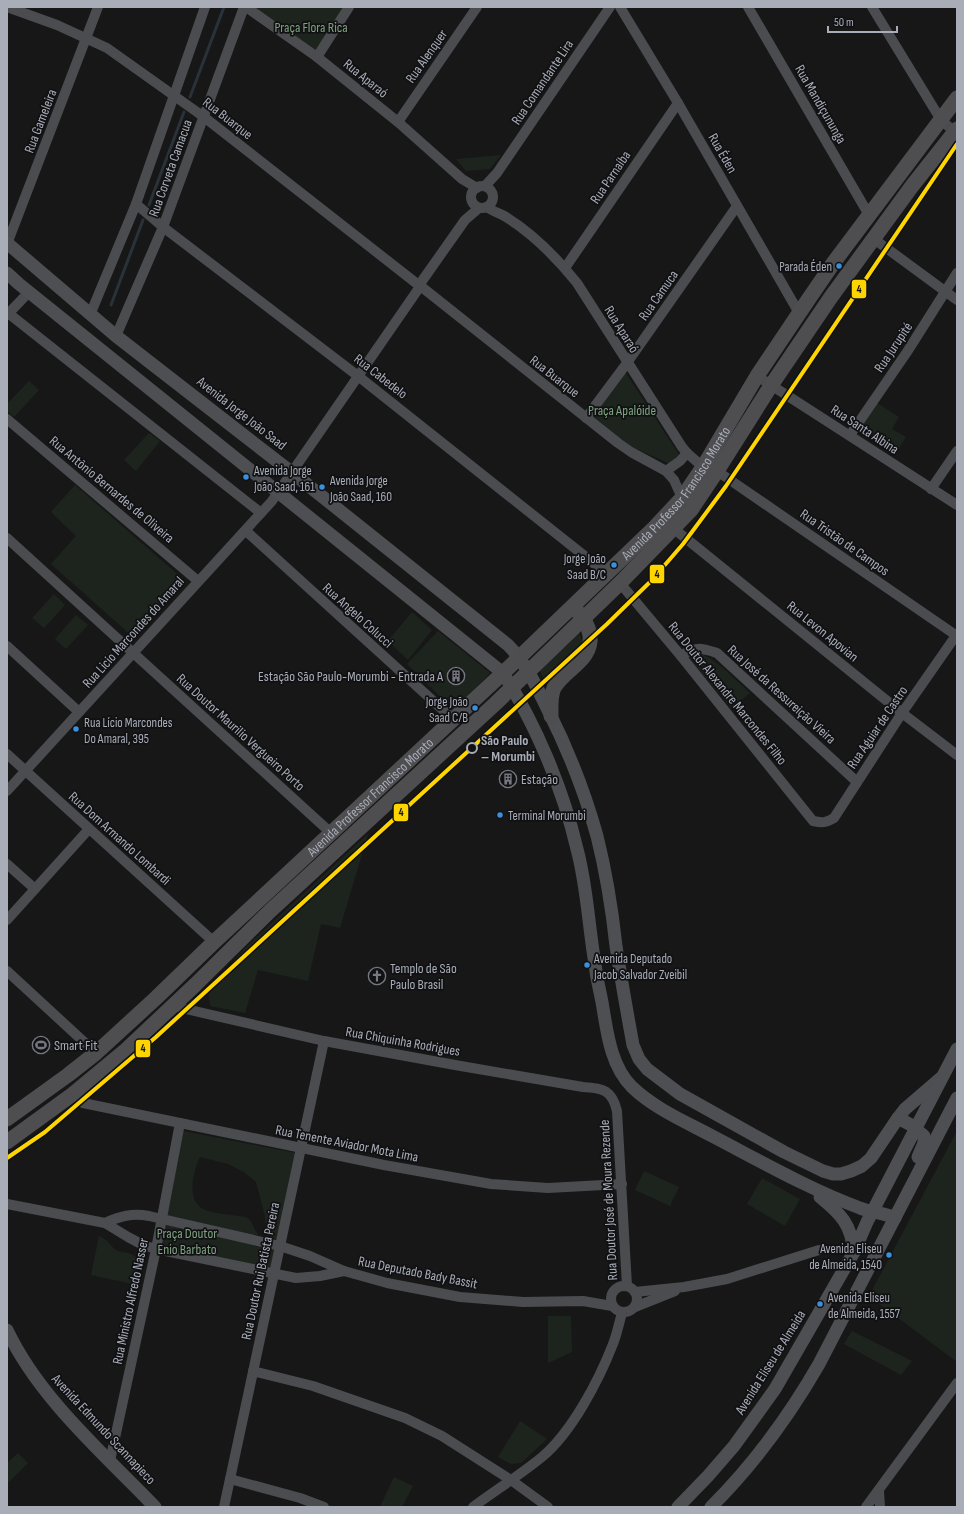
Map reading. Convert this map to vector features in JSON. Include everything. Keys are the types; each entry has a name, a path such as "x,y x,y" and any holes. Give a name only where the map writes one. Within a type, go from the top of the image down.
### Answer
{"highway":[{"name":"Avenida Professor Francisco Morato","path":"7,1142 73,1094 126,1050 270,911 529,672 620,583 691,510 757,376 834,262 957,98"},
{"name":"Avenida Professor Francisco Morato","path":"7,1119 96,1053 156,998 330,832 503,672 653,529 710,469 772,384 831,297 912,186 956,132"},
{"path":"551,716 551,699 554,687 580,662 589,648 589,633 584,618 573,606"}],"main road":[{"name":"Avenida Jorge João Saad","path":"7,244 116,336 293,472 503,641 519,656 529,672"},
{"path":"7,272 29,292 503,672 537,737 563,801 577,848 584,885 595,964 609,1040 613,1056 624,1078 633,1088 663,1110 810,1188 862,1210 884,1213 895,1218"},
{"path":"181,414 190,410 193,406 194,396"},
{"path":"196,426 195,418 197,414 200,411 210,408"},
{"path":"529,672 561,734 584,793 597,837 611,903 633,1044 639,1059 647,1070 680,1094 784,1152 823,1171 833,1174 851,1172 862,1166 871,1158 905,1109 942,1078"},
{"path":"563,801 584,793"},
{"name":"Avenida Eliseu de Almeida","path":"678,1507 734,1446 775,1389 796,1356 854,1252 957,1049"},
{"path":"711,1507 753,1461 797,1402 819,1364 957,1098"},
{"path":"898,1118 916,1128 925,1138 913,1169 916,1178"},
{"path":"810,1188 840,1214 851,1235 854,1252"},
{"name":"Avenida Edmundo Scannapieco","path":"7,1330 23,1359 46,1392 155,1507"}],"street":[{"name":"Rua Buarque","path":"7,7 18,9 57,24 107,48 173,94 420,285 586,418 631,452 666,471 674,480 682,498"},
{"name":"Rua Gameleira","path":"7,244 98,7"},
{"name":"Rua Corveta Camacua","path":"90,315 136,204 173,94 205,7"},
{"name":"Rua Corveta Camacua","path":"116,336 163,226 245,7"},
{"name":"Rua Aparaó","path":"245,7 317,57 398,122 482,197 495,213 505,217 537,241 565,268 577,283 687,453 710,469"},
{"path":"317,57 349,7"},
{"name":"Rua Alenquer","path":"398,122 477,7"},
{"name":"Rua Comandante Lira","path":"279,492 420,285 482,197 494,184 497,173 610,7"},
{"name":"Rua Éden","path":"620,7 678,103 799,313"},
{"name":"Rua Mandiçununga","path":"748,7 869,215"},
{"path":"872,7 941,120 956,132"},
{"name":"Rua Parnaíba","path":"565,268 678,103"},
{"name":"Rua Cabedelo","path":"136,204 358,376 606,573"},
{"name":"Rua Camuca","path":"586,418 737,206"},
{"path":"874,239 957,300"},
{"name":"Rua Jurupité","path":"850,435 957,273"},
{"path":"29,292 8,314 261,513"},
{"name":"Rua Santa Albina","path":"757,376 772,384 957,505"},
{"name":"Rua Antônio Bernardes de Oliveira","path":"7,419 198,581"},
{"path":"931,489 957,451"},
{"path":"666,471 680,461 687,453"},
{"name":"Rua Tristão de Campos","path":"710,469 957,635"},
{"name":"Rua Licio Marcondes do Amaral","path":"7,791 198,581 246,531 279,492"},
{"name":"Rua Levon Apovian","path":"673,528 902,713 957,755"},
{"name":"Rua Angelo Colucci","path":"246,531 453,719"},
{"name":"Rua Doutor Maurilio Vergueiro Porto","path":"7,538 330,832"},
{"name":"Rua Doutor Alexandre Marcondes Filho","path":"620,583 681,656 813,821"},
{"name":"Rua Aguiar de Castro","path":"813,821 821,823 828,822 834,818 902,713 957,635"},
{"path":"7,646 79,712"},
{"name":"Rua José da Ressureição Vieira","path":"681,656 690,649 702,648 717,653 857,782"},
{"name":"Rua Dom Armando Lombardi","path":"7,754 214,942"},
{"path":"7,920 89,830"},
{"path":"7,864 35,889"},
{"path":"7,971 96,1053"},
{"name":"Rua Chiquinha Rodrigues","path":"173,1006 324,1041 583,1087 598,1088 609,1094 615,1103 617,1111"},
{"name":"Rua Doutor Rui Batista Pereira","path":"224,1507 324,1041"},
{"name":"Rua Tenente Aviador Mota Lima","path":"73,1094 83,1103 384,1165 491,1184 548,1188 622,1184"},
{"name":"Rua Doutor José de Moura Rezende","path":"617,1111 631,1289"},
{"name":"Rua Ministro Alfredo Nasser","path":"110,1461 156,1249 180,1123"},
{"name":"Rua Deputado Bady Bassit","path":"7,1204 105,1223 143,1245 156,1249 274,1274 296,1278 307,1278 344,1271"},
{"name":"Rua Deputado Bady Bassit","path":"105,1223 120,1216 149,1216 161,1220 280,1246 310,1256 344,1271 387,1283 460,1297 523,1302 583,1301 612,1306"},
{"path":"684,1287 631,1310 618,1312 612,1306 612,1293 619,1287 631,1289 684,1287 727,1279 819,1250"},
{"path":"631,1289 637,1297 635,1307"},
{"name":"Rua Deputado Bady Bassit","path":"583,1301 612,1293"},
{"path":"473,1507 543,1456 560,1438 577,1414 597,1379 613,1344 622,1312"},
{"path":"253,1371 313,1386 405,1418 442,1436 511,1480 548,1507"},
{"path":"866,1507 957,1383"},
{"path":"230,1480 300,1498 324,1507"},
{"path":"879,1491 880,1507"}],"green space":[{"name":"Praça Flora Rica","path":"246,7 349,7 317,57"},
{"path":"501,155 490,169 466,171 456,159"},
{"name":"Praça Apalóide","path":"622,367 678,453 678,462 672,465 626,444 589,414"},
{"path":"29,381 39,390 14,417 7,411 7,404"},
{"path":"877,403 899,417 892,429 906,437 895,454 858,430"},
{"path":"149,433 160,441 136,471 124,460"},
{"path":"75,485 183,579 132,636 51,564 76,536 51,512"},
{"path":"54,594 65,605 44,628 32,618"},
{"path":"412,612 432,630 408,660 388,641"},
{"path":"76,615 88,625 66,649 55,639"},
{"path":"438,631 490,673 455,711 407,664"},
{"path":"579,632 584,647 547,686 539,669"},
{"path":"694,653 701,654 716,662 750,693 731,708 689,657"},
{"path":"368,834 340,928 321,924 308,981 258,970 245,1013 210,1006 208,990 248,945"},
{"path":"183,1131 296,1153 279,1240 267,1237 265,1216 256,1182 244,1172 228,1164 200,1157 195,1170 192,1186 195,1200 199,1206 209,1211 246,1217 250,1220 258,1235 166,1218"},
{"path":"957,1131 957,1362 869,1296"},
{"path":"644,1171 679,1187 670,1206 635,1190"},
{"path":"762,1178 800,1199 785,1226 747,1204"},
{"name":"Praça Doutor Enio Barbato","path":"161,1220 280,1246 274,1274 156,1249"},
{"path":"99,1236 105,1239 116,1250 128,1253 137,1258 140,1270 137,1285 91,1275"},
{"path":"548,1316 571,1316 572,1352 548,1363"},
{"path":"852,1331 912,1361 901,1375 844,1344"},
{"path":"520,1421 547,1439 521,1463 511,1464 498,1457"},
{"path":"18,1453 28,1463 7,1484 7,1463"},
{"path":"394,1477 413,1486 402,1507 380,1507"}],"waterway":[{"path":"190,97 224,7"},
{"path":"149,205 184,112"},
{"path":"111,305 143,220"}],"transit line":[{"name":"4","path":"7,1158 45,1132 156,1037 607,624 651,581 683,544 726,486 957,144"}],"place":[{"name":"Parada Éden","path":"839,266"},
{"name":"Avenida Jorge João Saad, 161","path":"246,477"},
{"name":"Avenida Jorge João Saad, 160","path":"322,487"},
{"name":"Jorge João Saad B/C","path":"614,565"},
{"name":"Estação São Paulo-Morumbi - Entrada A","path":"456,676"},
{"name":"Jorge João Saad C/B","path":"475,708"},
{"name":"Rua Lício Marcondes Do Amaral, 395","path":"76,729"},
{"name":"São Paulo – Morumbi","path":"472,748"},
{"name":"Estação","path":"508,779"},
{"name":"Terminal Morumbi","path":"500,815"},
{"name":"Avenida Deputado Jacob Salvador Zveibil","path":"587,965"},
{"name":"Templo de São Paulo Brasil","path":"377,976"},
{"name":"Smart Fit","path":"41,1045"},
{"name":"Avenida Eliseu de Almeida, 1540","path":"889,1255"},
{"name":"Avenida Eliseu de Almeida, 1557","path":"820,1304"}]}
